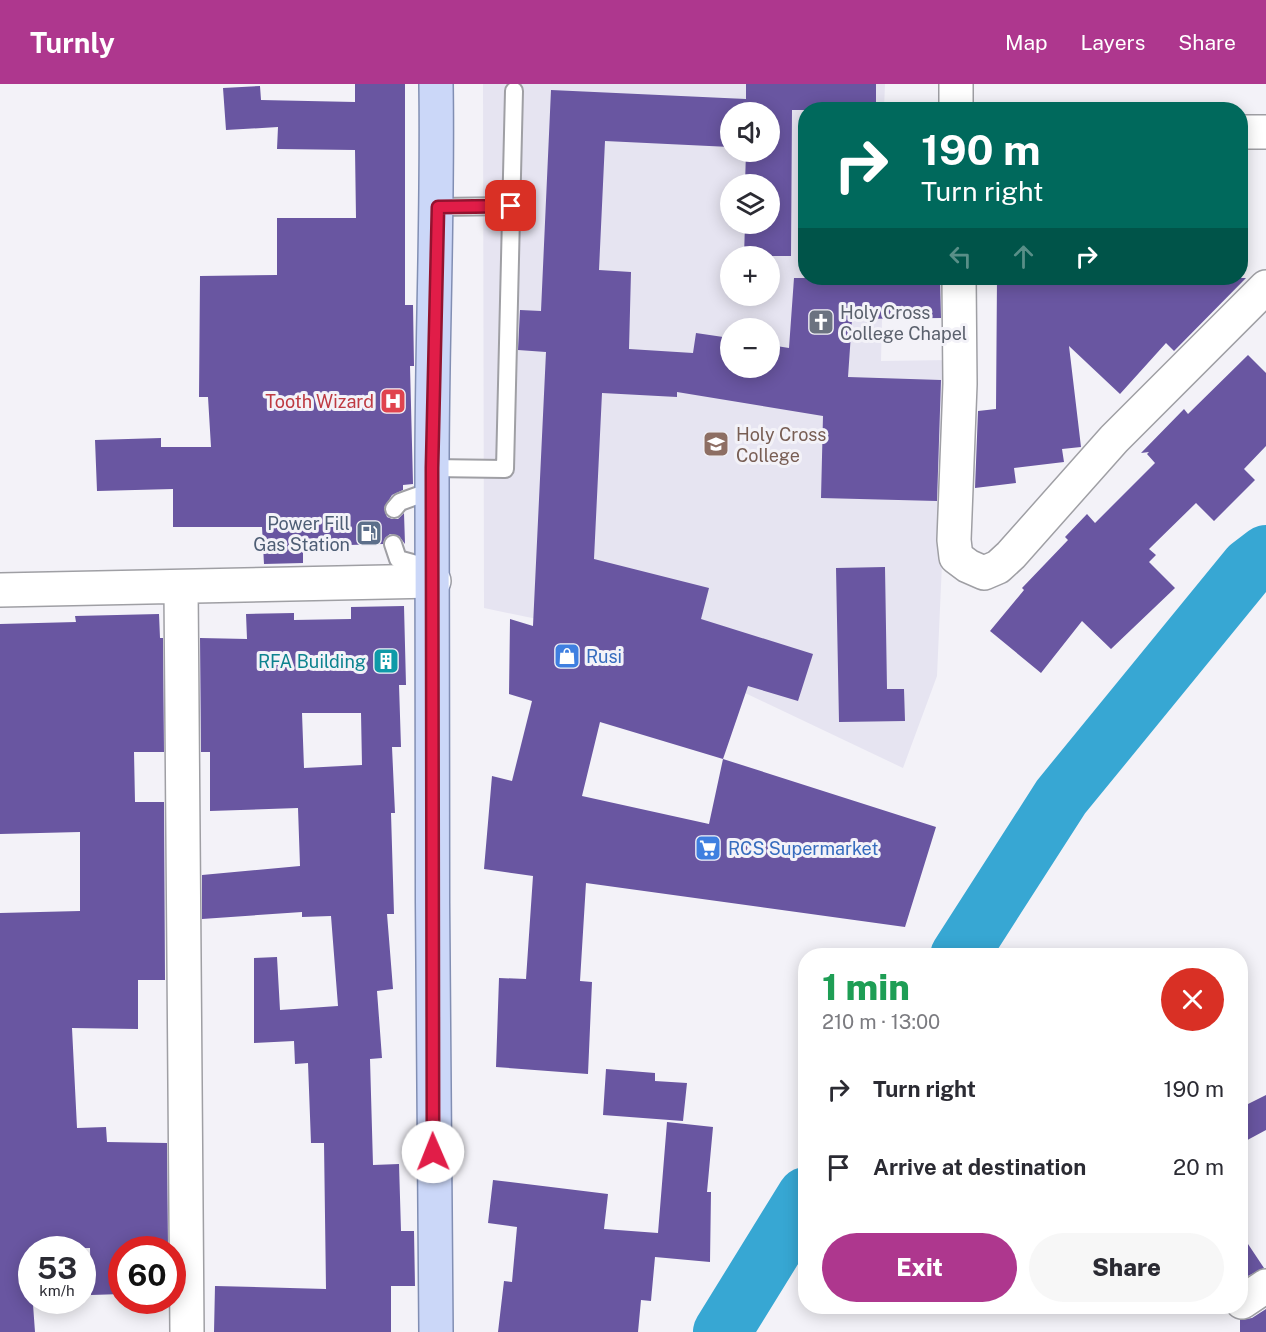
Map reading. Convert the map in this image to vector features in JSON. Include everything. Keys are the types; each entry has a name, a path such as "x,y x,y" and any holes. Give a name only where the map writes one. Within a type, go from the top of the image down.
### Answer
{"main road":[{"path":"436,84 438,207 433,479 433,1129 436,1332"}],"street":[{"path":"956,84 956,102"},
{"path":"1248,132 1266,132"},
{"path":"959,285 960,384 954,540 956,557 968,566 984,573 999,567 1011,555 1114,439 1266,288"},
{"path":"0,590 181,587 396,562 434,575"},
{"path":"181,587 187,1332"}],"lane":[{"path":"394,509 400,502 433,479 505,469 514,91"},
{"path":"438,207 511,206"}],"shaded area":[{"name":"Holy Cross College","path":"483,84 885,84 884,102 798,102 798,285 883,285 881,361 951,360 937,676 903,768 629,638 484,608"}],"building":[{"path":"355,84 405,84 405,305 413,305 414,366 410,366 413,484 403,485 403,490 392,495 384,508 387,517 392,519 398,519 404,513 405,544 399,536 390,534 385,538 383,544 349,545 349,552 303,553 303,563 264,564 262,527 173,527 173,489 97,491 95,440 161,438 161,447 211,447 208,397 199,397 200,276 277,275 277,218 356,218 355,150 277,149 278,127 226,130 223,88 260,86 261,100 355,102"},
{"path":"746,84 876,84 876,102 798,102 798,110 792,110 791,256 780,256 780,246 744,246 745,234 780,234 780,174 745,174 746,162 780,162 780,102 720,102 720,147 605,141 599,270 631,272 629,349 693,353 696,333 720,337 720,378 780,378 780,347 789,348 794,278 798,278 798,285 940,285 941,318 852,319 848,377 941,380 937,501 821,498 823,416 677,392 677,397 602,393 594,559 709,588 701,619 813,654 798,701 748,686 723,759 936,827 905,927 586,883 580,981 592,982 588,1074 496,1067 499,978 526,979 533,876 484,869 492,776 512,781 532,701 509,694 510,619 533,626 546,352 518,350 520,310 541,311 551,90 746,99","holes":["600,722 723,759 709,824 582,796"]},
{"path":"997,285 1239,285 1174,351 1166,343 1120,394 1069,346 1081,447 1062,449 1064,462 1014,468 1016,483 975,488 978,411 996,409"},
{"path":"1248,355 1266,373 1266,446 1244,469 1255,480 1214,521 1196,503 1149,549 1156,555 1149,562 1175,588 1111,649 1082,621 1041,673 990,631 1024,590 1022,588 1068,540 1065,537 1087,514 1095,523 1155,463 1147,454 1149,452 1141,453 1184,409 1188,414"},
{"path":"885,567 887,689 904,689 905,721 839,722 836,568"},
{"path":"404,606 406,685 399,685 401,747 392,747 395,813 391,813 394,914 387,914 393,989 377,991 382,1058 370,1059 373,1165 399,1164 401,1231 414,1231 415,1286 391,1286 391,1332 214,1332 215,1286 326,1289 324,1143 311,1143 308,1063 295,1064 294,1041 254,1043 254,958 277,957 280,1010 338,1006 331,916 302,917 302,912 202,919 202,875 300,866 298,808 210,811 210,752 201,752 200,638 247,639 246,614 294,613 294,620 351,619 351,607","holes":["302,713 361,713 362,765 304,768"]},
{"path":"159,614 160,638 163,638 164,752 134,752 135,802 164,802 165,980 138,980 138,1029 72,1028 77,1128 106,1127 107,1142 167,1143 168,1236 108,1236 108,1294 96,1295 96,1236 18,1236 18,1314 34,1314 35,1332 0,1332 0,913 80,911 80,832 0,834 0,624 76,622 75,616"},
{"path":"606,1069 655,1073 655,1081 687,1083 683,1121 603,1115"},
{"path":"1266,1095 1266,1130 1248,1140 1248,1104"},
{"path":"667,1122 713,1127 707,1192 711,1192 710,1262 655,1257 651,1301 641,1300 638,1332 498,1332 504,1281 512,1282 517,1227 488,1223 493,1180 608,1194 604,1229 658,1233"},
{"path":"1248,1244 1264,1268 1248,1276"},
{"path":"1266,1309 1266,1332 1240,1332 1240,1320 1252,1318"}],"waterway":[{"path":"964,948 1061,797 1249,567 1266,554"},
{"path":"722,1332 798,1209"}],"place":[{"name":"Holy Cross College Chapel","path":"821,322"},
{"name":"Tooth Wizard","path":"393,401"},
{"name":"Holy Cross College","path":"716,444"},
{"name":"Power Fill Gas Station","path":"369,533"},
{"name":"Rusi","path":"567,656"},
{"name":"RFA Building","path":"386,661"},
{"name":"RCS Supermarket","path":"708,848"}],"route":[{"path":"433,1152 434,581 432,468 438,207 511,206"}]}
